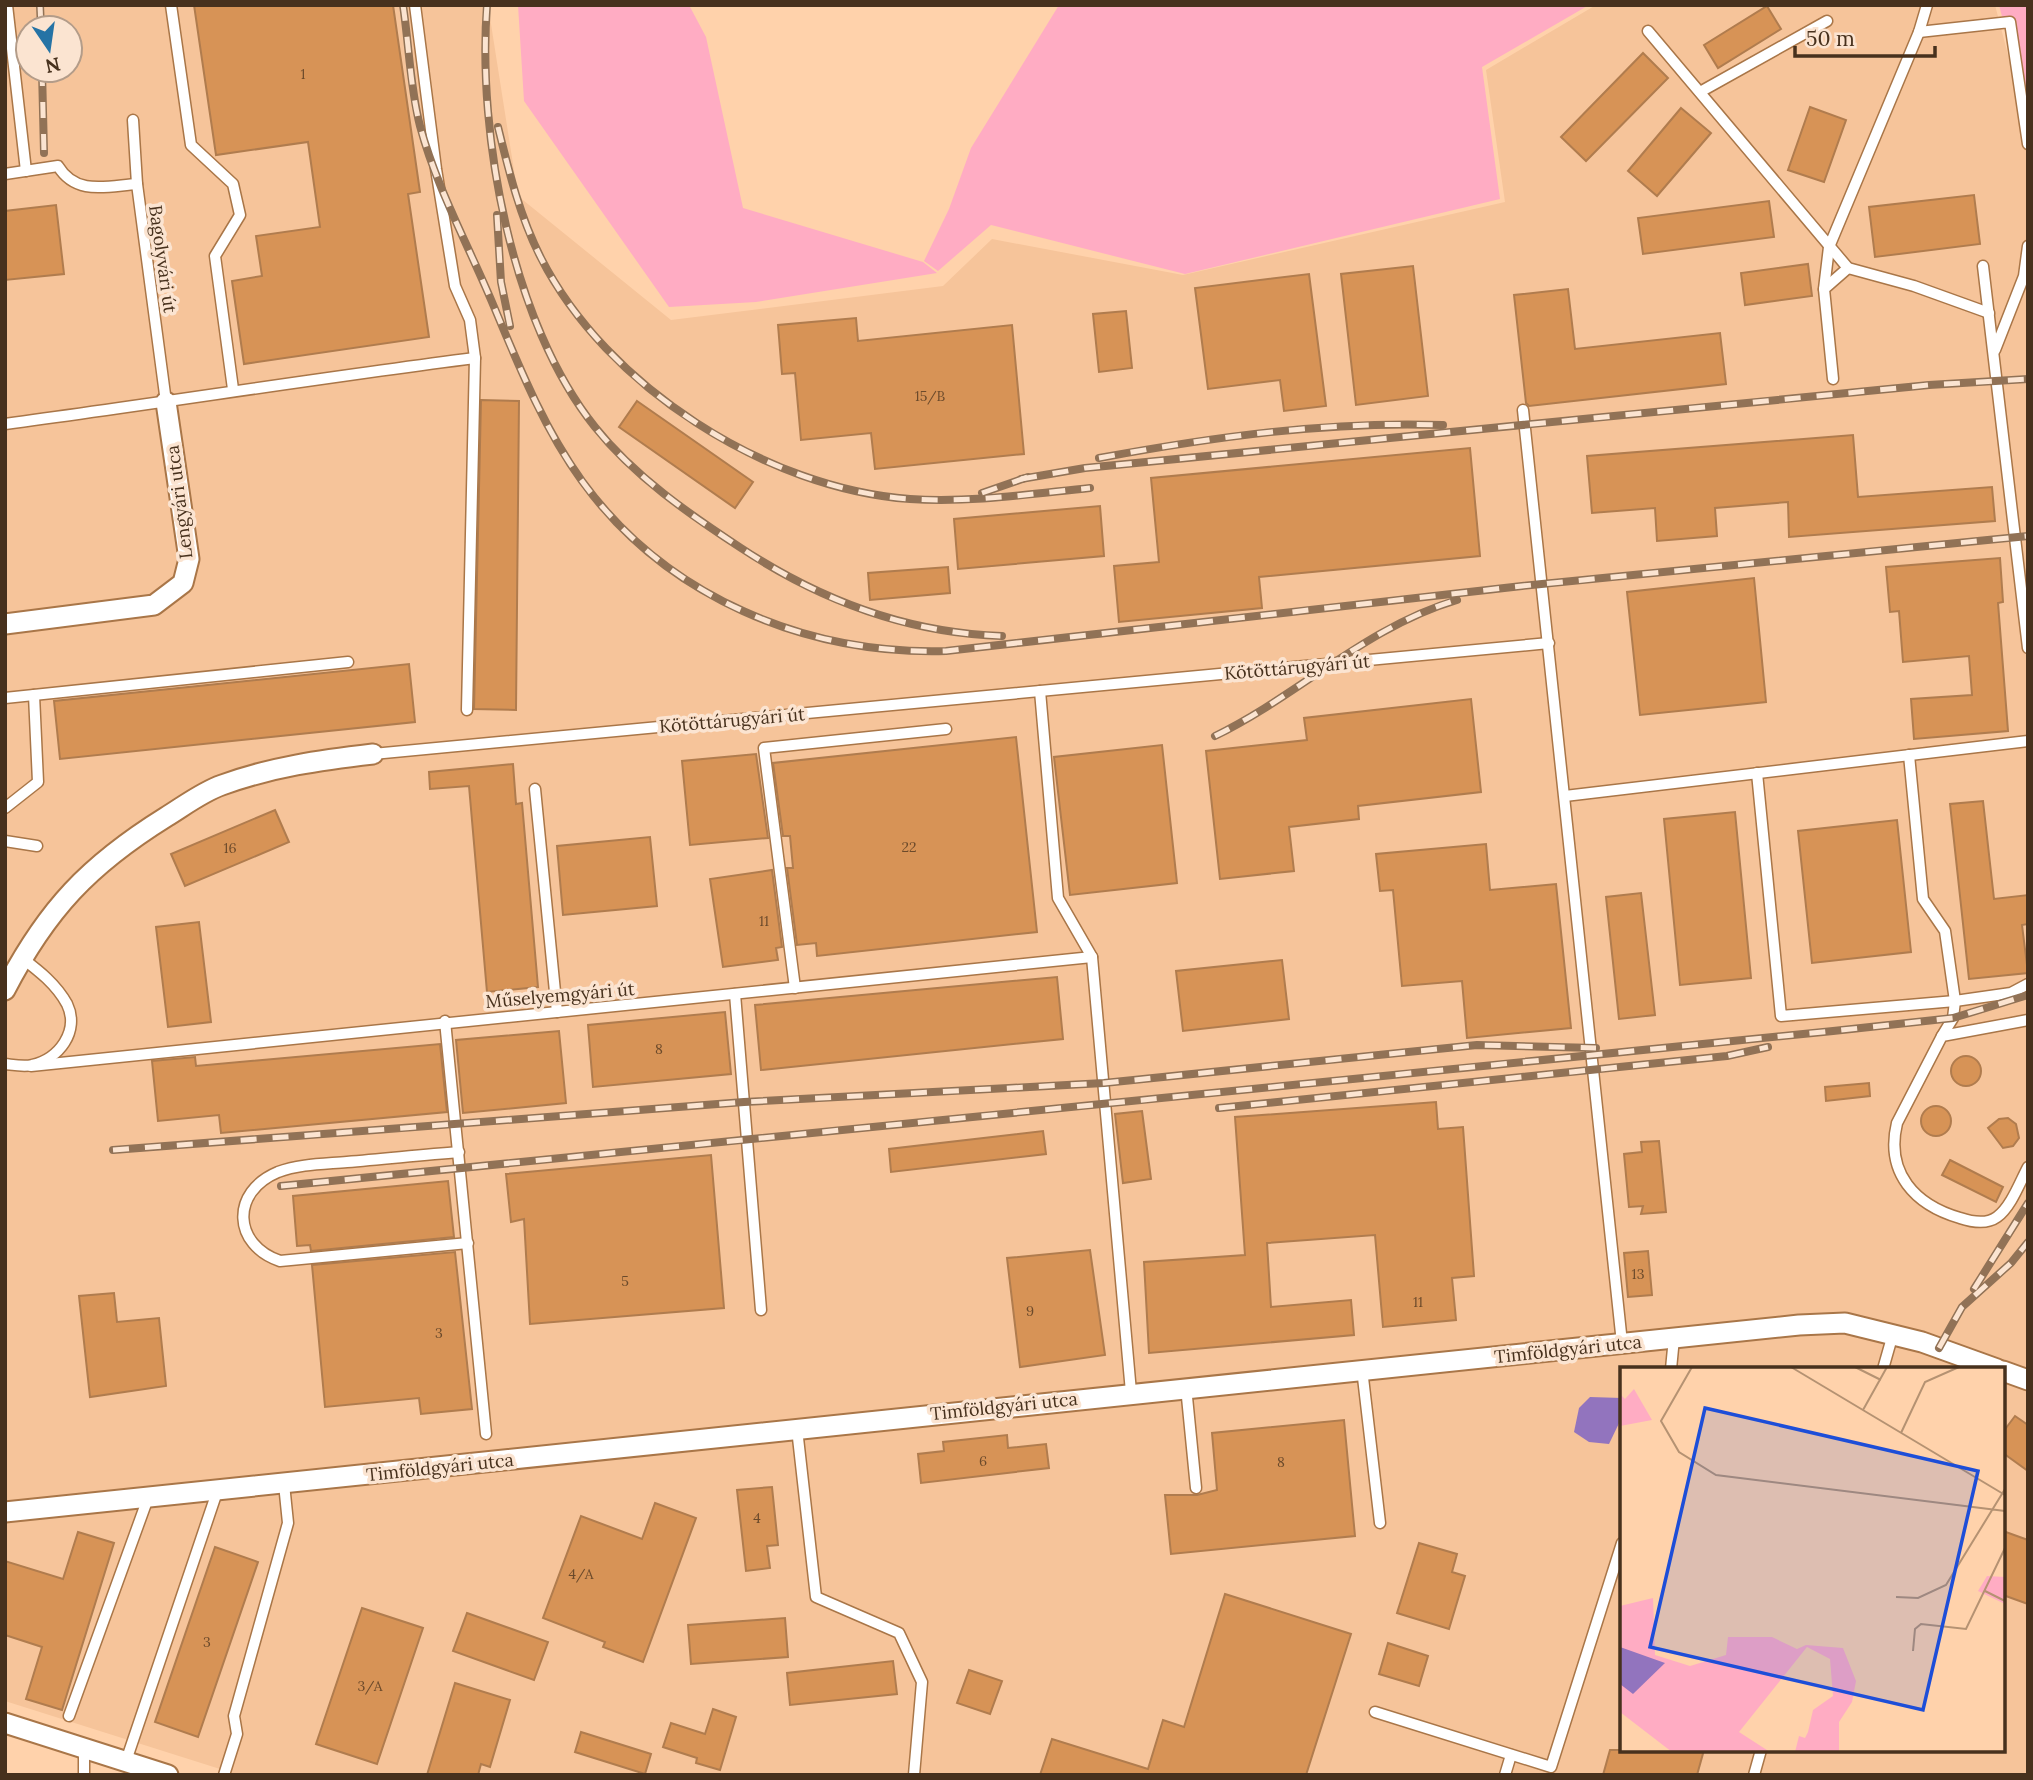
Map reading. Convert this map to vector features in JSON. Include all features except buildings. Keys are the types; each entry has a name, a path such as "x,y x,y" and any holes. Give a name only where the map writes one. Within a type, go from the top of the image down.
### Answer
{"street":[{"name":"Lengyári utca","path":"5,625 154,605 183,583 189,559 166,402"},
{"name":"Kötöttárugyári út","path":"5,990 43,923 88,874 139,834 219,786 268,771 373,754"},
{"name":"Timföldgyári utca","path":"5,1512 216,1492 1131,1392 1845,1323 1893,1334 1991,1367"},
{"path":"2005,1372 2028,1380"},
{"path":"5,1723 168,1775"}],"lane":[{"path":"7,5 26,171"},
{"path":"171,5 191,145 233,184 240,215 215,256 233,389"},
{"path":"415,5 436,169 453,273 470,320 475,358 467,710"},
{"path":"1833,379 1824,289 1829,247 1919,33 1927,5"},
{"path":"1700,92 1827,21"},
{"path":"1919,33 2010,22 2028,144"},
{"path":"1648,31 1848,268 1914,286 1989,313"},
{"name":"Bagolyvári út","path":"133,120 137,184 166,402"},
{"path":"5,174 58,166 64,176 82,188 137,184"},
{"path":"1994,354 2024,276 2028,246"},
{"path":"1983,266 2028,648"},
{"path":"1824,289 1848,268"},
{"path":"5,424 166,402 233,389 475,358"},
{"path":"1523,410 1622,1343"},
{"name":"Kötöttárugyári út","path":"373,754 1549,643"},
{"path":"5,698 348,662"},
{"path":"1041,691 1058,898 1092,957 1131,1392"},
{"path":"5,808 38,782 34,695"},
{"path":"795,988 764,748 946,729"},
{"path":"1565,796 2028,741"},
{"path":"1909,755 1923,899 1945,931 1955,1001 1953,1018 1897,1123 1895,1156 1905,1184 1913,1194 1932,1208 1974,1222 1985,1222 2004,1211 2028,1167"},
{"path":"1757,773 1781,1016 1955,1001 2011,993 2028,984"},
{"path":"535,789 557,1012"},
{"path":"5,841 37,846"},
{"name":"Műselyemgyári út","path":"5,1064 31,1066 445,1021 1092,957"},
{"path":"22,958 42,973 59,992 68,1007 72,1023 66,1042 52,1057 31,1066"},
{"path":"735,994 761,1310"},
{"path":"1942,1036 2028,1020"},
{"path":"445,1021 486,1434"},
{"path":"459,1152 287,1169 254,1186 245,1198 244,1223 257,1247 268,1256 281,1261 298,1262 468,1243"},
{"path":"1884,1367 1893,1334"},
{"path":"1671,1367 1674,1338"},
{"path":"1362,1369 1380,1523"},
{"path":"1186,1387 1196,1488"},
{"path":"797,1429 816,1597 899,1633 922,1682 914,1775"},
{"path":"224,1775 237,1734 234,1716 288,1523 284,1484"},
{"path":"126,1761 216,1492"},
{"path":"69,1716 148,1498"},
{"path":"1376,1712 1551,1767 1620,1549"},
{"path":"84,1747 84,1775"},
{"path":"1754,1775 1761,1752"},
{"path":"1505,1775 1511,1755"}],"shaded area":[{"path":"5,5 488,5 518,196 671,320 943,286 992,239 1183,275 1505,202 1486,70 1596,5 1995,5 2028,132 2028,1775 239,1775 5,1701"},
{"path":"518,5 689,5 706,37 743,208 923,262 937,273 756,302 669,307 524,101"},
{"path":"1059,5 1589,5 1482,67 1500,199 1185,274 991,225 938,271 924,261 949,209 971,148"},
{"path":"1999,5 2028,5 2028,116"},
{"path":"1590,1397 1620,1398 1620,1421 1609,1444 1589,1442 1574,1432 1579,1408"}],"railway":[{"path":"40,5 40,14"},
{"path":"403,5 417,111 435,171 532,394 568,460 616,522 655,557 697,587 743,611 791,630 894,650 946,651 1522,586 2028,536"},
{"path":"487,5 485,56 488,111 506,226 522,282 542,336 566,385 595,427 627,462 682,508 771,567 802,583 833,598 898,621 966,633 1002,636"},
{"path":"42,84 44,153"},
{"path":"498,127 527,227 541,258 570,305 606,348 649,388 696,423 748,452 801,475 856,491 910,499 955,500 1090,488"},
{"path":"497,215 501,282 510,326"},
{"path":"1021,479 1085,468 1929,385 2028,379"},
{"path":"1099,458 1270,432 1400,424 1443,425"},
{"path":"982,493 1028,477"},
{"path":"1215,736 1393,627 1457,600"},
{"path":"281,1186 1953,1018 2028,995"},
{"path":"113,1150 744,1102 1104,1083 1477,1045 1596,1048"},
{"path":"1219,1108 1727,1056 1768,1047"},
{"path":"1974,1289 2028,1203"},
{"path":"1939,1348 1962,1307 2011,1263 2028,1242"}]}
